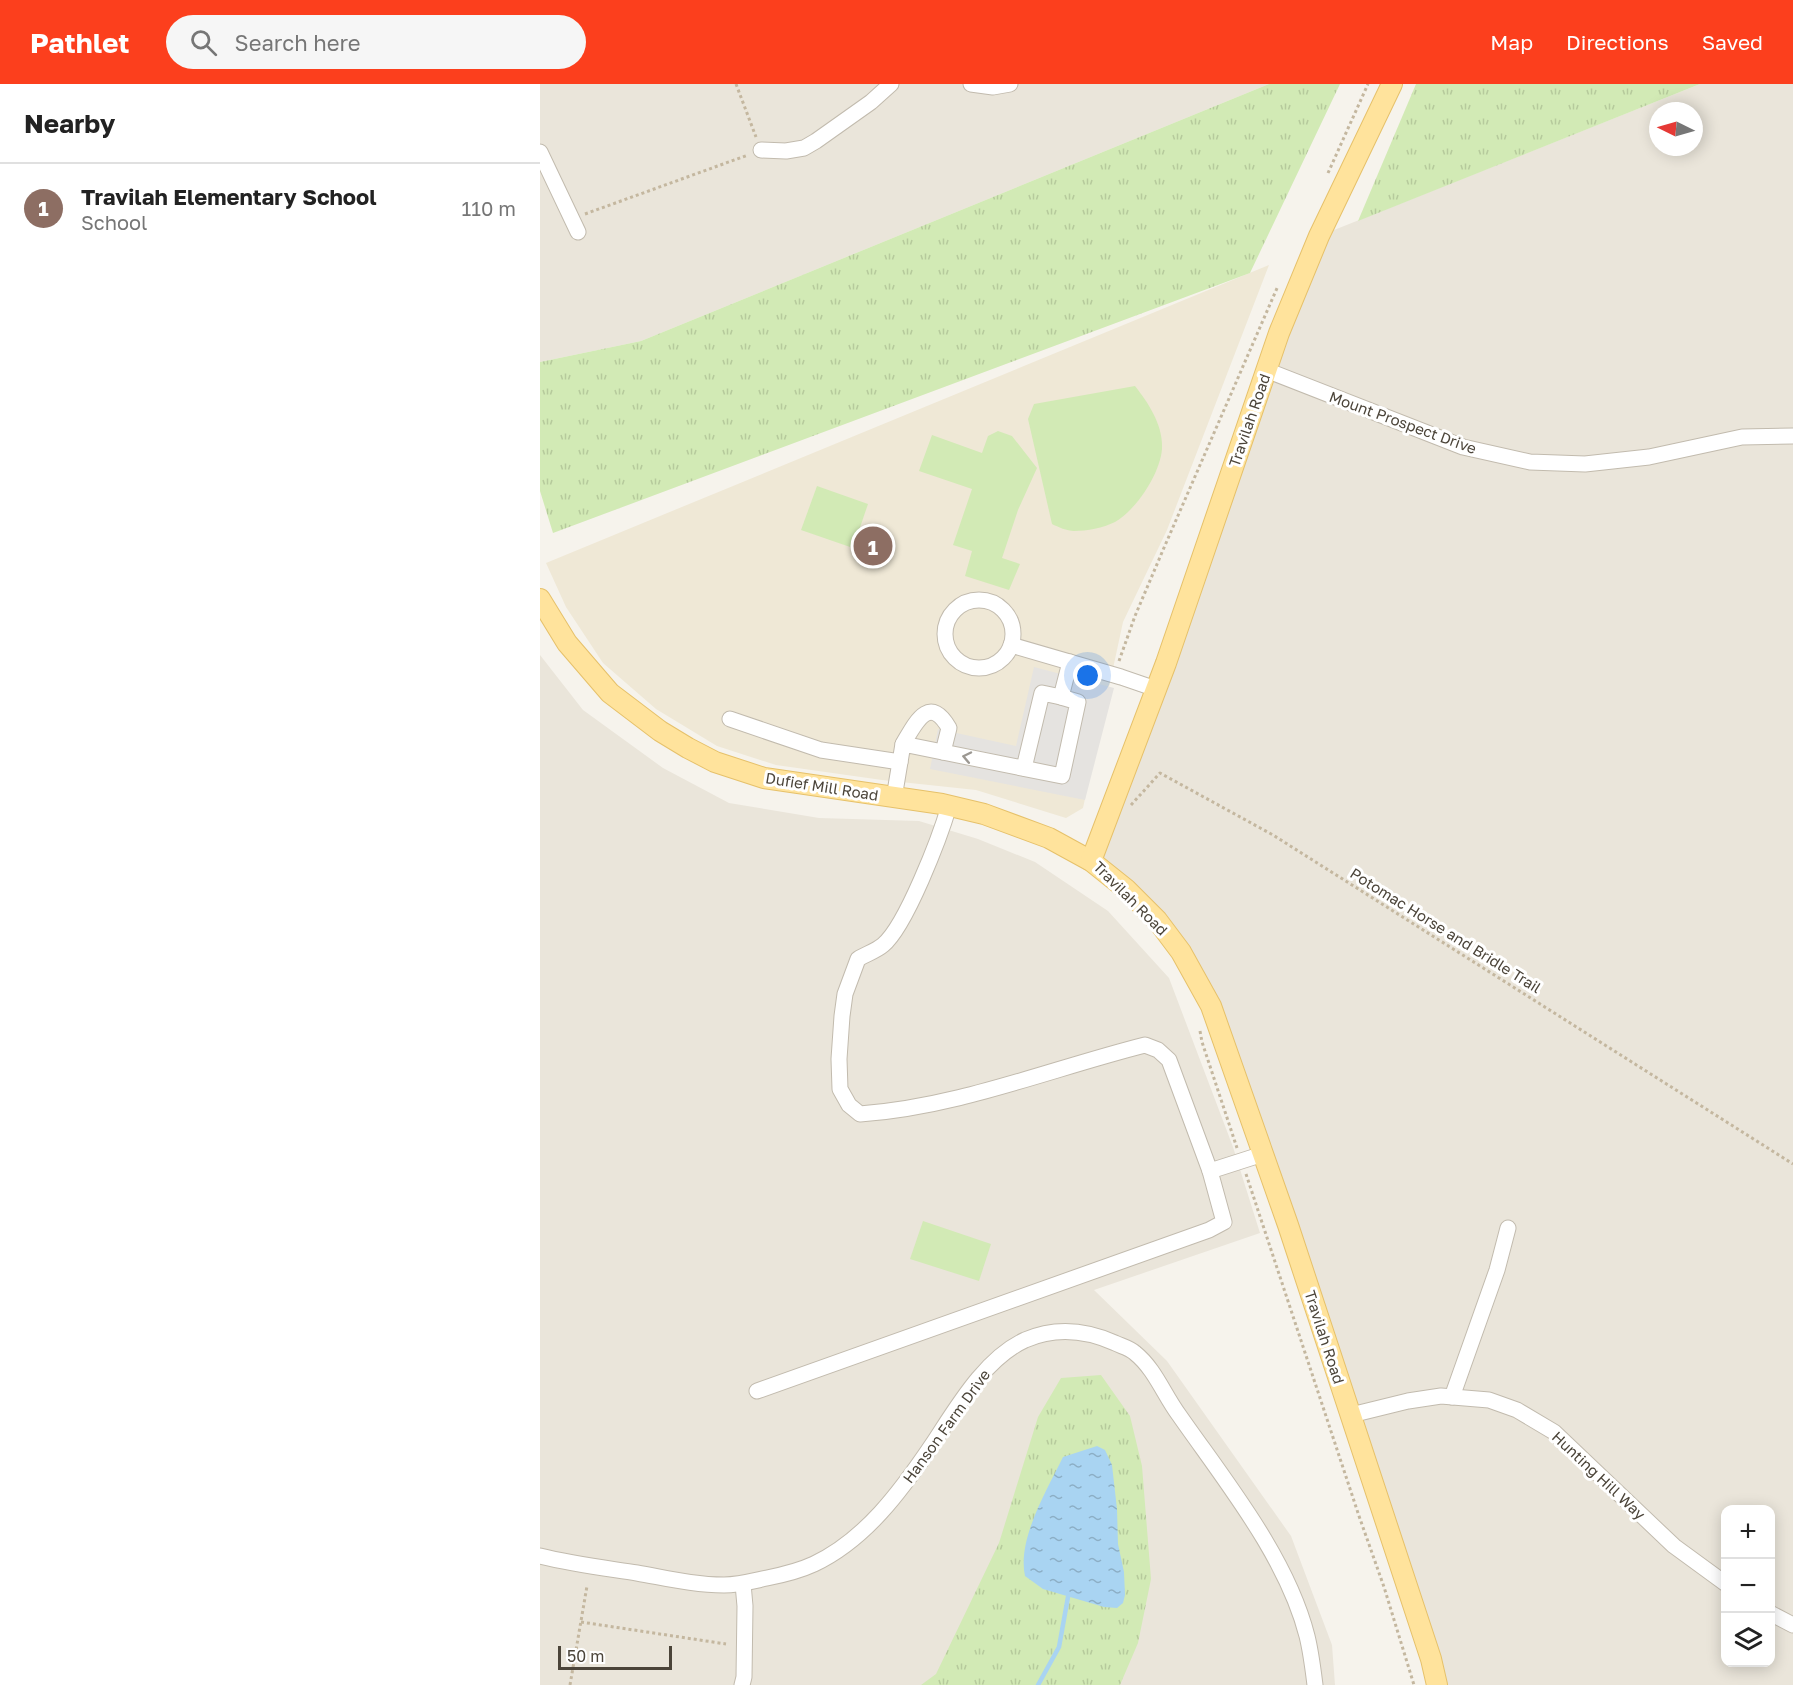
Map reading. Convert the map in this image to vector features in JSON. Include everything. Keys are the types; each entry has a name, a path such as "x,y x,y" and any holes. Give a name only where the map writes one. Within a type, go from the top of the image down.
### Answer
{"main road":[{"name":"Travilah Road","path":"1392,84 1319,236 1279,333 1156,689 1091,861 1126,889 1156,920 1181,952 1211,1006 1288,1225 1431,1659 1437,1685"},
{"name":"Dufief Mill Road","path":"540,599 567,643 610,693 660,731 715,762 764,778 949,806 984,814 1049,838 1091,861"}],"street":[{"path":"761,150 786,151 804,148 871,102 891,84"},
{"path":"971,84 993,87 1010,84"},
{"path":"540,152 575,226"},
{"name":"Mount Prospect Drive","path":"1266,370 1463,447 1530,462 1585,464 1649,458 1742,437 1793,436"},
{"path":"980,600 993,603 1005,611 1011,622 1013,635 1011,645 1003,658 993,665 980,668 967,666 956,659 948,648 945,635 947,621 954,610 966,602 980,600"},
{"path":"1011,645 1156,689"},
{"path":"1061,698 1070,662"},
{"path":"903,744 1062,776 1078,702 1042,693 1024,768"},
{"path":"894,798 903,744 923,714 932,713 942,717 949,728 943,752"},
{"path":"730,719 821,750 900,762"},
{"path":"757,1391 1209,1230 1224,1221 1210,1171 1169,1060 1158,1050 1145,1045 957,1099 860,1114 849,1105 840,1089 839,1059 845,994 858,959 882,945 894,932 919,884 949,806"},
{"path":"1210,1171 1263,1154"},
{"path":"1452,1397 1497,1270 1508,1227"},
{"name":"Hanson Farm Drive","path":"540,1556 694,1583 725,1585 742,1584 782,1575 812,1565 849,1543 885,1508 917,1467 964,1397 996,1359 1023,1341 1048,1333 1085,1333 1134,1352 1153,1372 1176,1412 1246,1512 1279,1566 1295,1603 1307,1636 1315,1685"},
{"name":"Hunting Hill Way","path":"1351,1415 1408,1401 1441,1396 1488,1400 1517,1410 1554,1432 1674,1546 1721,1581"},
{"path":"742,1584 745,1606 742,1685"},
{"path":"1775,1616 1793,1625"}],"path":[{"path":"575,226 761,150 736,84"},
{"path":"1328,173 1368,84"},
{"path":"1127,665 1118,663 1135,616 1280,282"},
{"name":"Potomac Horse and Bridle Trail","path":"1130,807 1160,773 1273,835 1793,1164"},
{"path":"1200,1027 1202,1042 1384,1587 1414,1685"},
{"path":"570,1685 587,1586"},
{"path":"581,1622 726,1644"}],"shaded area":[{"path":"540,84 1269,84 641,341 540,362"},
{"path":"1700,84 1793,84 1793,1685 1437,1685 1288,1225 1181,952 1091,861 1319,236 1649,104 1649,156 1703,156 1703,102 1655,102"},
{"path":"1269,265 1167,530 1123,622 1083,808 1066,818 976,790 776,765 717,746 656,709 603,663 566,607 546,563"},
{"path":"540,655 583,710 663,768 729,803 819,818 919,821 978,839 1035,862 1108,911 1169,978 1233,1147 1260,1233 1094,1290 1167,1361 1291,1536 1332,1645 1335,1685 540,1685"},
{"path":"1034,667 1114,688 1085,800 930,769 938,729 1016,746"}],"green space":[{"path":"1269,84 1340,84 1250,273 553,533 540,491 540,362 641,341"},
{"path":"1416,84 1700,84 1655,102 1649,102 1649,104 1358,221"},
{"path":"1135,386 1158,423 1162,440 1157,469 1146,490 1131,509 1115,522 1105,526 1074,531 1052,524 1028,419 1034,404"},
{"path":"998,431 1012,436 1037,468 1018,510 1002,558 1020,564 1009,590 965,576 972,551 953,545 972,489 919,471 932,435 982,453 988,436"},
{"path":"817,486 868,504 853,548 801,530"},
{"path":"923,1221 991,1244 979,1281 910,1259"},
{"path":"1101,1375 1130,1416 1142,1466 1151,1579 1138,1643 1120,1685 921,1685 936,1674 999,1543 1038,1417 1061,1378"}],"water":[{"path":"1097,1446 1105,1450 1112,1465 1118,1544 1124,1572 1125,1595 1123,1603 1117,1608 1104,1607 1043,1589 1025,1576 1025,1546 1029,1531 1063,1457"}],"waterway":[{"path":"1038,1685 1059,1647 1068,1597"}],"place":[{"name":"Travilah Elementary School","path":"873,546"}]}
